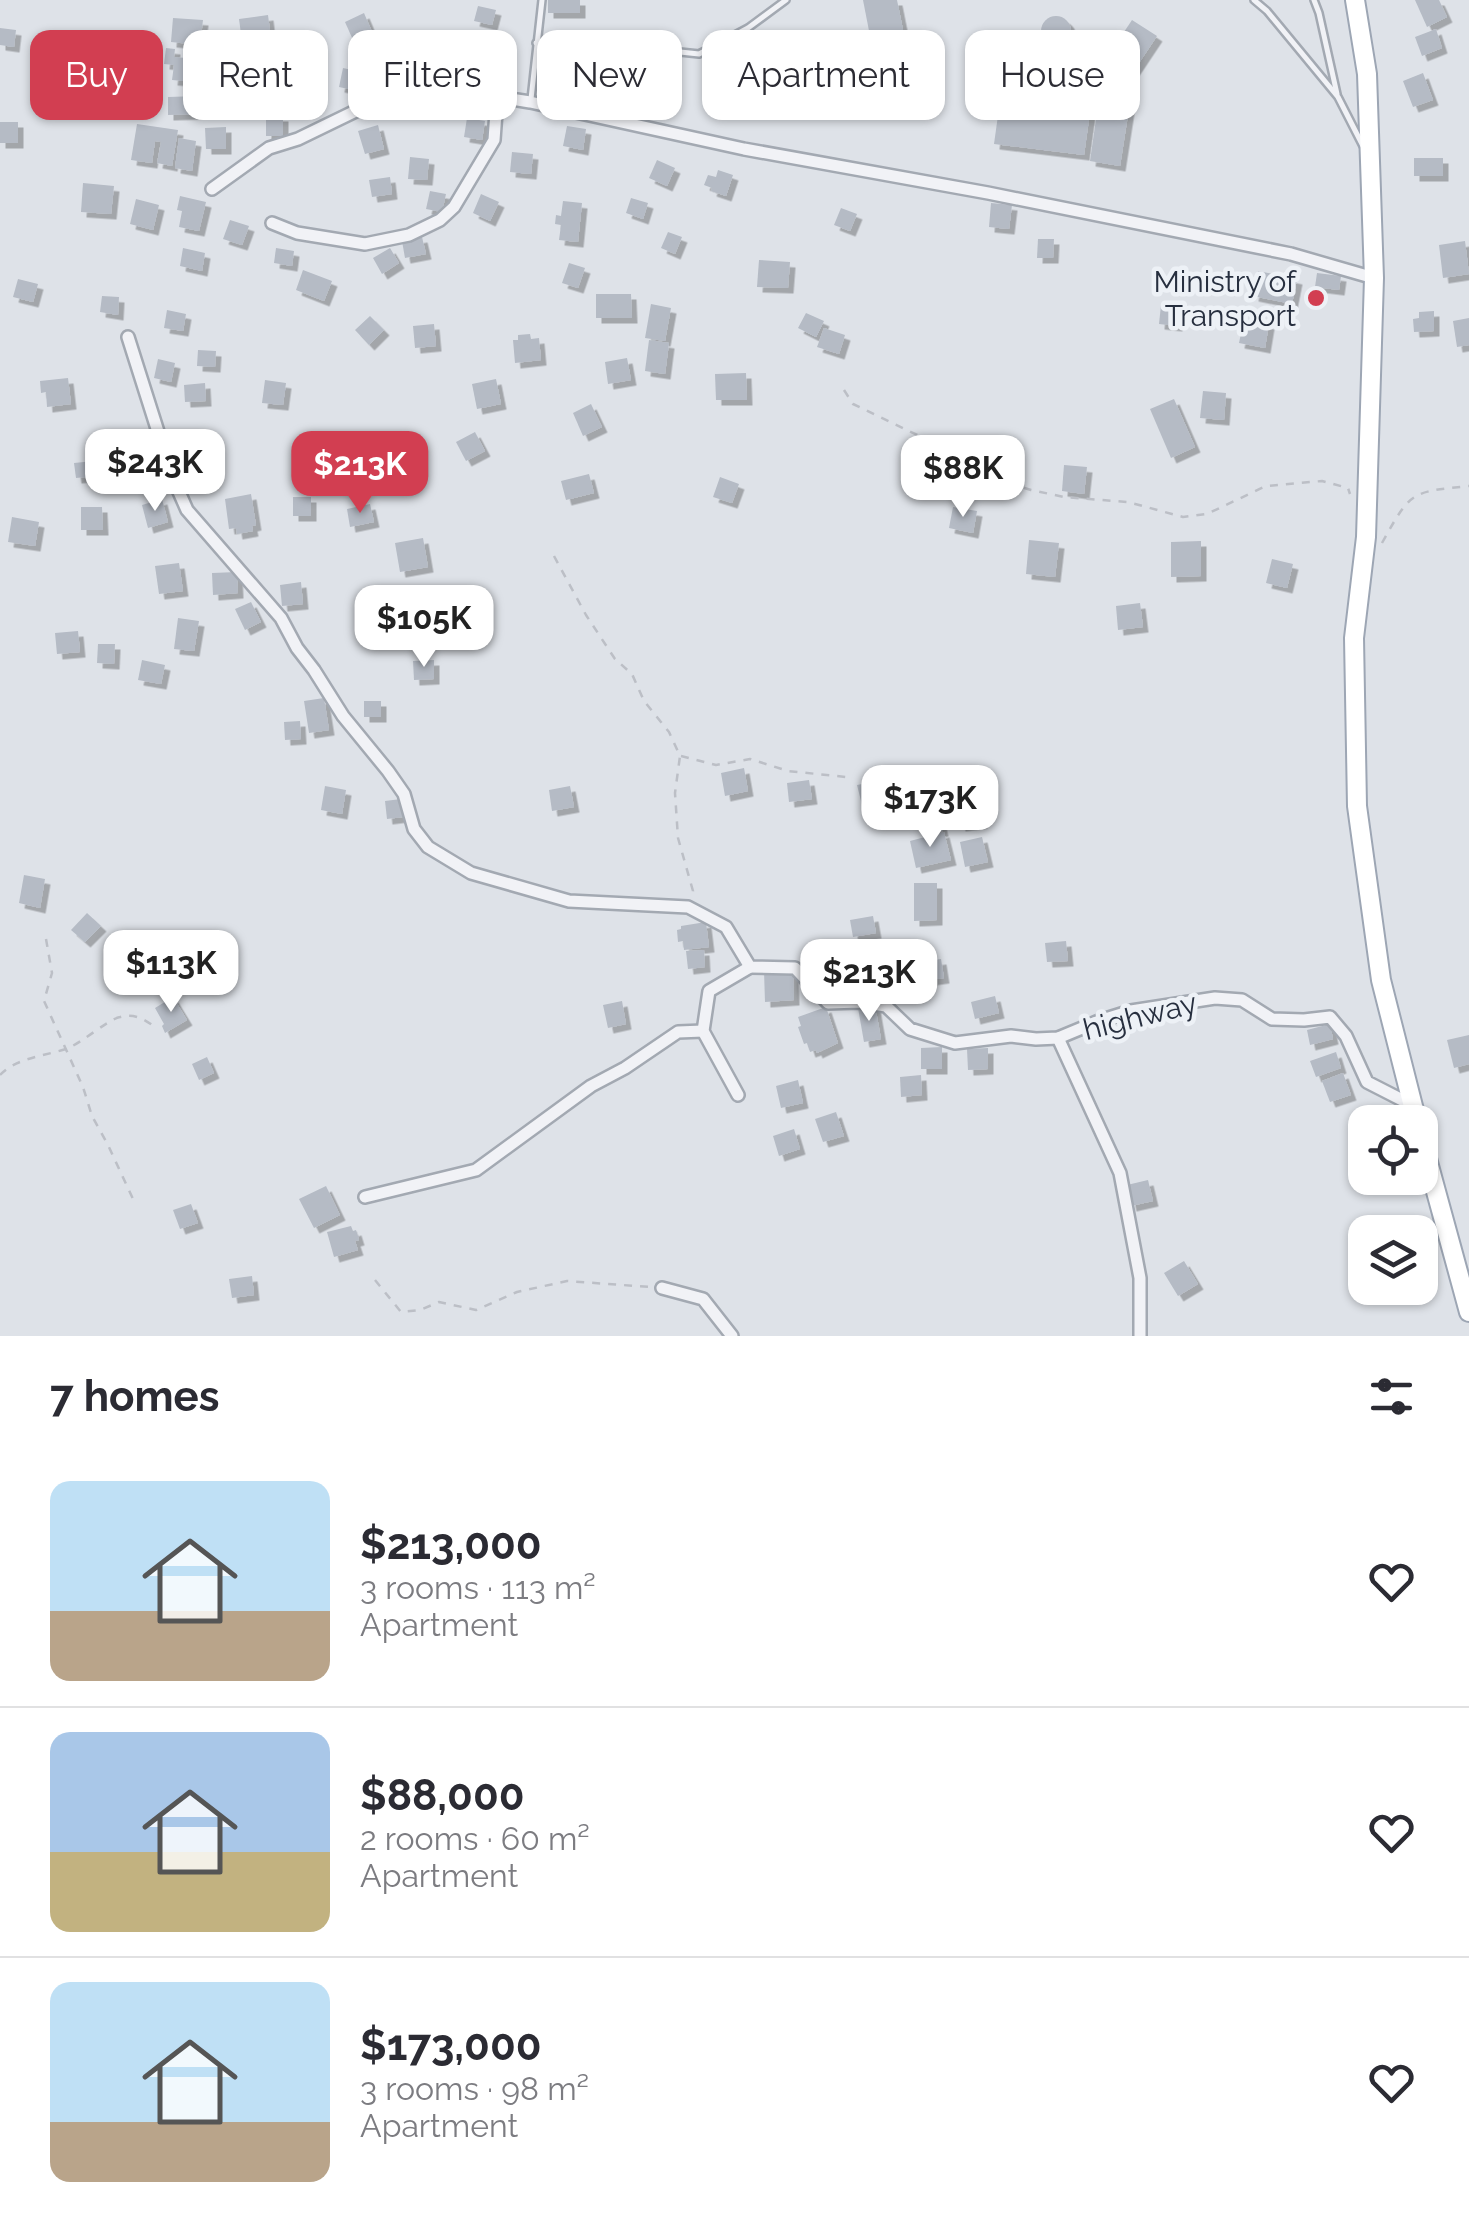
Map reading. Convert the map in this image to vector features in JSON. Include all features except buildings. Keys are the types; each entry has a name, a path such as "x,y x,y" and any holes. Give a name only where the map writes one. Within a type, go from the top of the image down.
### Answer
{"main road":[{"path":"1355,0 1368,74 1374,278 1366,537 1354,638 1357,806 1381,980 1413,1105"},
{"path":"1437,1195 1469,1312"}],"street":[{"path":"517,100 744,149 1291,254 1374,278"},
{"path":"212,189 269,148 348,114"},
{"path":"272,222 297,233 365,244 409,235 440,220 454,208 494,140 495,120"},
{"path":"128,337 186,510 281,618 343,716 404,794 414,829 428,846 471,873 569,902 688,906 726,927 750,967"},
{"path":"738,1095 703,1031 709,991 750,967 795,968 828,1003 886,1006 910,1029 955,1044 1010,1036 1058,1038 1120,1173 1140,1278 1140,1336"},
{"name":"highway","path":"1058,1038 1131,1012 1215,998 1242,1000 1272,1019 1330,1017 1346,1036 1367,1082 1402,1105"},
{"path":"365,1197 476,1170 591,1086 678,1032 703,1031"},
{"path":"662,1288 703,1299 732,1336"}],"lane":[{"path":"530,102 542,0"},
{"path":"536,43 698,54 748,28 786,0"},
{"path":"1254,0 1338,97 1371,162"},
{"path":"1314,0 1338,97"}],"path":[{"path":"844,390 853,404 936,444 979,474 1030,490 1128,502 1183,517 1206,514 1266,486 1322,481 1348,488 1354,504"},
{"path":"1366,537 1380,547 1405,503 1426,490 1469,486"},
{"path":"554,556 586,616 615,659 632,674 644,701 669,732 680,756 675,793 678,838 693,892 688,906"},
{"path":"680,756 716,765 750,759 788,772 846,776"},
{"path":"46,939 52,973 44,1001 92,1116 133,1199"},
{"path":"0,1075 7,1068 66,1049 120,1016 142,1017 156,1028"},
{"path":"375,1280 401,1312 439,1302 476,1310 517,1292 567,1282 662,1288"}],"place":[{"name":"Ministry of Transport","path":"1316,298"}]}
